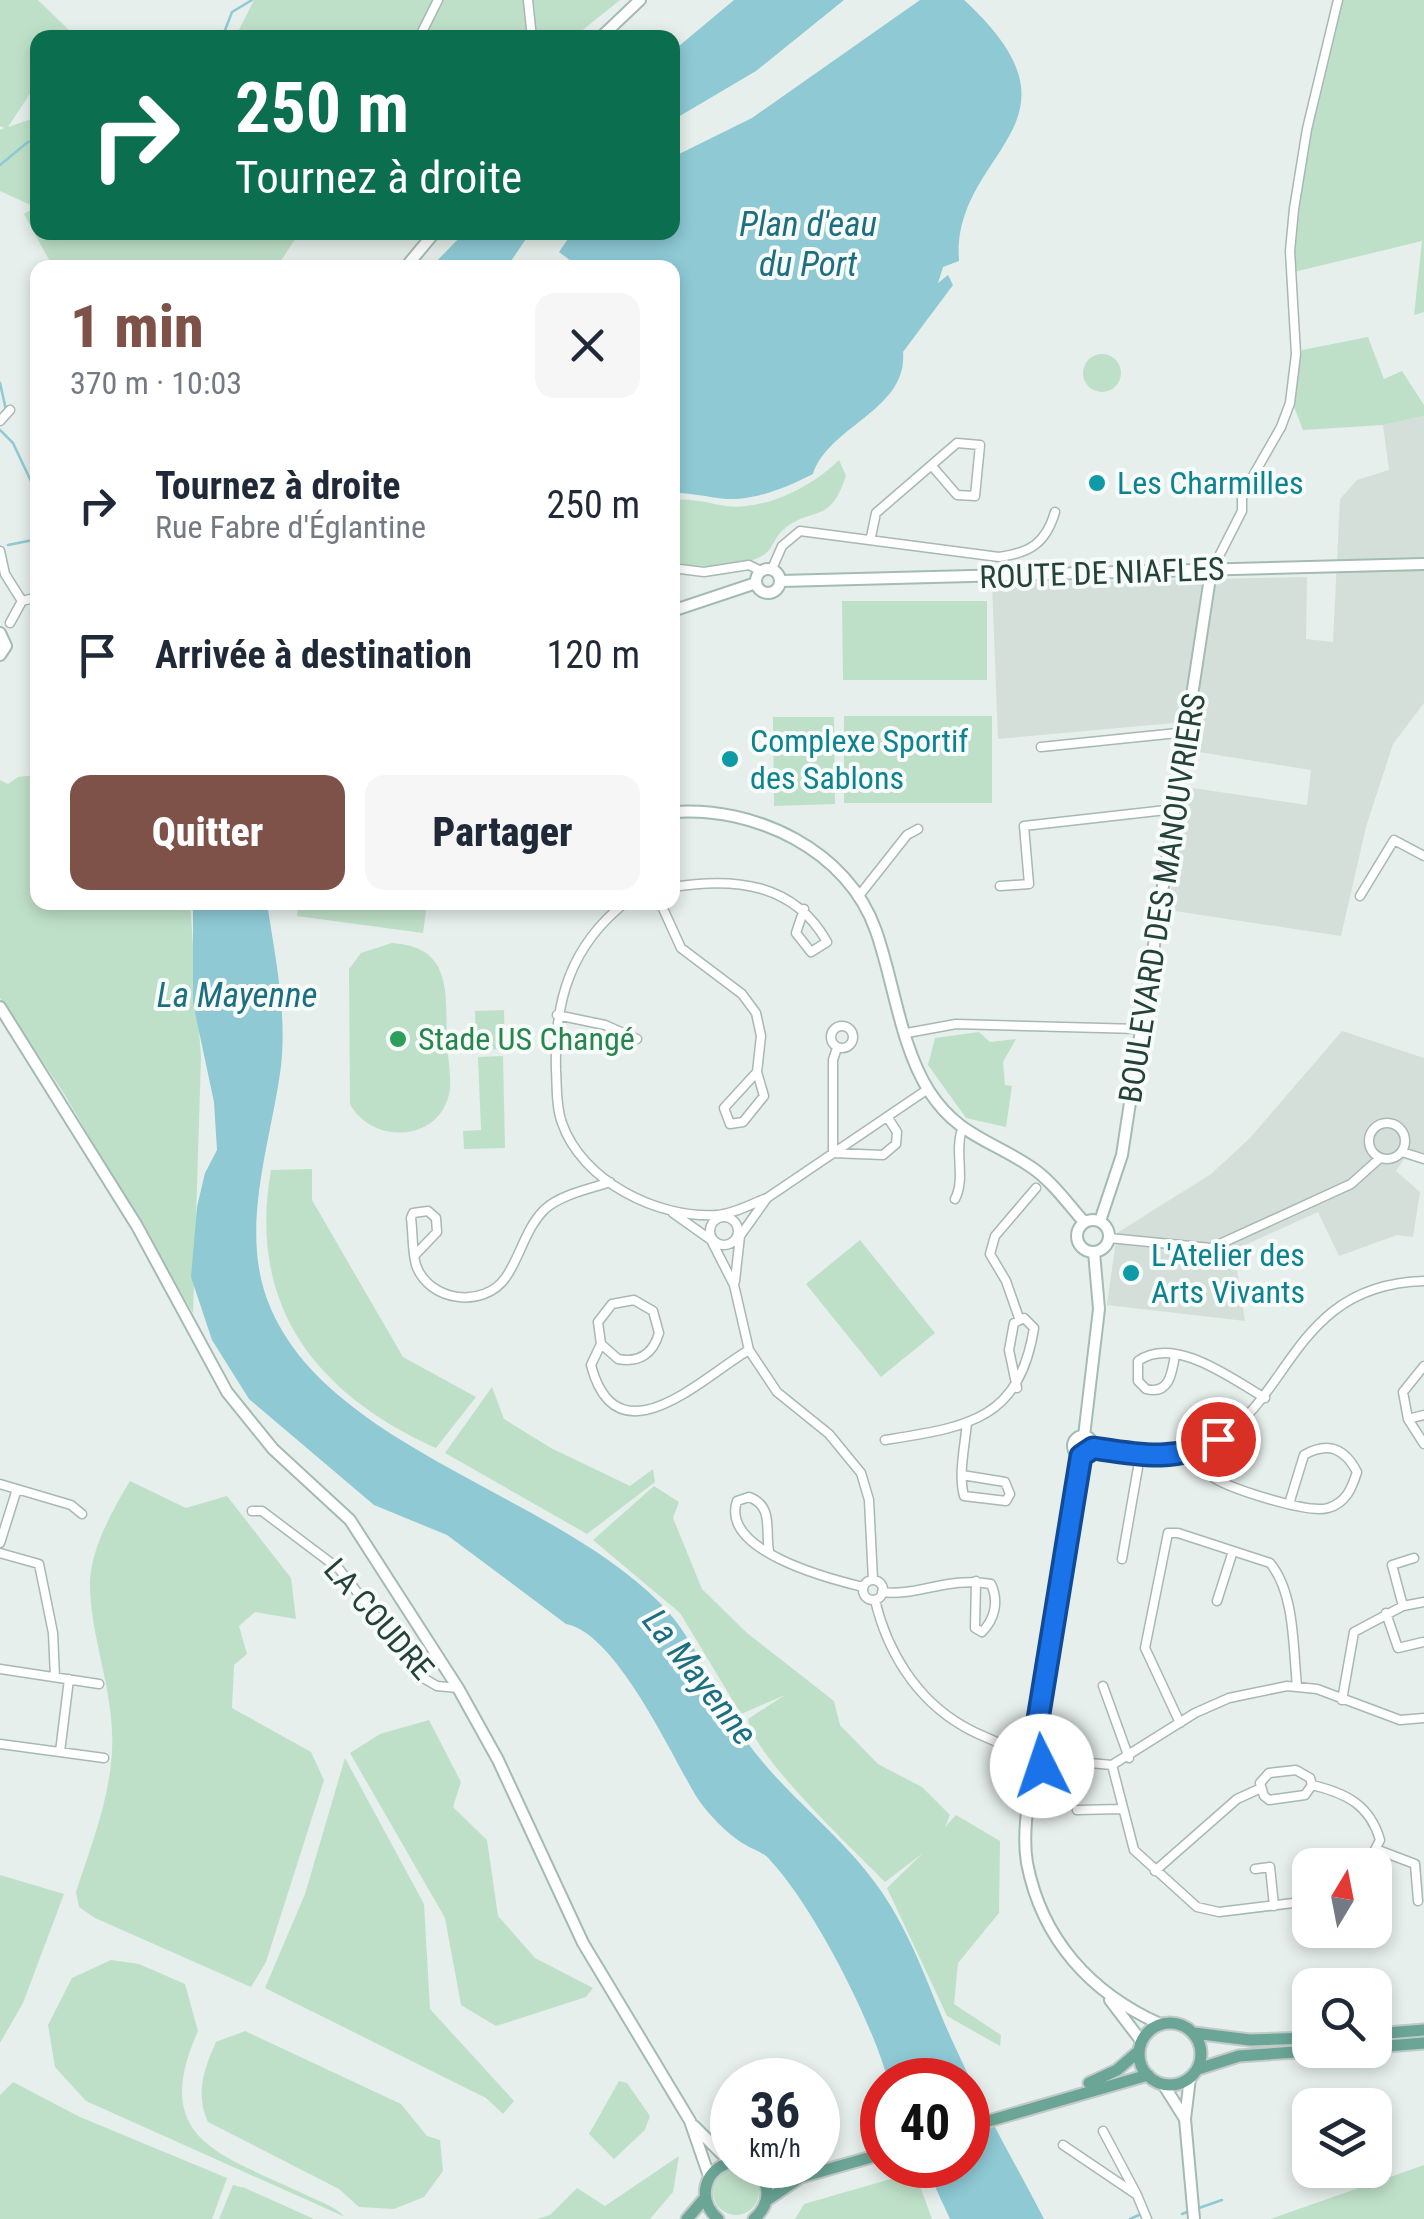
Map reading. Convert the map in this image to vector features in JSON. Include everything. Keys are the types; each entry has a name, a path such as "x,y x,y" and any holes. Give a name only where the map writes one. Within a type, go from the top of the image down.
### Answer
{"main road":[{"path":"1056,2098 1117,2070 1160,2024 1178,2024 1194,2033 1250,2040 1292,2039"},
{"path":"1392,2033 1424,2030"},
{"path":"1194,2033 1202,2050 1194,2074"},
{"path":"1392,2045 1424,2043"},
{"path":"1141,2046 1148,2075"},
{"path":"990,2120 1148,2075 1163,2084 1239,2056 1292,2052"},
{"path":"687,2219 705,2198 709,2176"},
{"path":"762,2212 788,2188"},
{"path":"705,2198 718,2219"}],"street":[{"path":"422,30 438,0"},
{"path":"528,0 531,30"},
{"path":"608,30 640,0"},
{"path":"1211,571 1242,512 1242,496 1282,427 1290,403 1296,354 1290,251 1294,209 1307,129 1338,0"},
{"path":"412,260 429,240"},
{"path":"0,421 10,410"},
{"path":"871,537 876,513 957,442 980,445 975,496 958,495 932,466"},
{"path":"680,608 756,583 782,546 800,530 998,557 1018,555 1044,540 1054,512"},
{"path":"0,551 5,574 22,601"},
{"name":"ROUTE DE NIAFLES","path":"756,583 760,590 771,593 780,581 1424,564"},
{"path":"680,569 704,572 749,565 766,570 780,581"},
{"name":"BOULEVARD DES MANOUVRIERS","path":"1100,1221 1122,1155 1211,571"},
{"path":"0,656 6,646 0,633 22,601 30,599"},
{"path":"1041,746 1187,732"},
{"path":"1000,886 1029,884 1024,826 1175,809"},
{"path":"680,811 730,815 791,837 827,861 858,897 875,927 928,1089 962,1129 1029,1165 1084,1222"},
{"path":"858,897 907,834 918,829"},
{"path":"1360,896 1394,840 1424,856"},
{"path":"680,886 723,881 764,887 804,909 828,942 810,952 796,933 804,909"},
{"path":"618,910 584,946 570,971 557,1015 556,1085 562,1124 578,1151 610,1182 670,1211 711,1240 727,1243 740,1236 767,1198"},
{"path":"664,910 681,948 742,994 756,1013 762,1036 757,1072 764,1096 742,1122 730,1124 724,1108 757,1072"},
{"path":"0,1007 137,1226 227,1392 273,1449 350,1520 458,1688 498,1760 582,1943 690,2121 709,2176"},
{"path":"557,1015 606,1025 637,1039"},
{"path":"908,1033 956,1024 1139,1029"},
{"path":"833,1153 833,1060 837,1048"},
{"path":"882,1592 873,1580 869,1500 862,1473 829,1434 776,1392 749,1350 734,1286 711,1240 712,1227 720,1215 767,1198 928,1089"},
{"path":"833,1153 883,1155 896,1144 897,1132 888,1118"},
{"path":"1386,1122 1402,1129 1406,1140 1402,1152 1392,1158 1380,1158 1371,1150 1369,1138 1374,1127 1386,1122"},
{"path":"955,1199 960,1189 957,1143 962,1129"},
{"path":"856,1139 870,1156"},
{"path":"1402,1152 1424,1159"},
{"path":"1108,1238 1211,1248 1351,1184 1380,1158"},
{"path":"415,1255 435,1238 434,1213 413,1213 415,1255 422,1276 442,1294 455,1298 484,1293 506,1278 521,1244 546,1208 610,1182"},
{"path":"1019,1318 990,1254 995,1236 1036,1188"},
{"path":"670,1211 720,1215 734,1222 740,1236 734,1286"},
{"path":"1100,1221 1108,1238 1104,1247 1094,1252 1084,1249 1077,1241 1078,1230 1084,1222 1100,1221"},
{"path":"1093,1448 1084,1436 1099,1309 1094,1252"},
{"path":"1034,1744 1081,1456 1093,1448 1140,1456 1196,1452 1240,1426 1265,1398 1307,1333 1333,1310 1388,1285 1424,1282"},
{"path":"601,1344 618,1359 640,1359 656,1344 658,1322 644,1304 622,1300 612,1304 598,1322 601,1344 591,1364 600,1389 618,1405 640,1410 678,1400 749,1350"},
{"path":"885,1440 967,1422 1016,1388 1028,1364 1034,1328 1029,1320 1019,1318"},
{"path":"1016,1388 1009,1350 1014,1323 1019,1318"},
{"path":"1175,1355 1169,1383 1163,1388 1146,1389 1138,1381 1138,1361 1161,1352 1175,1355 1212,1368 1265,1398"},
{"path":"1424,1366 1403,1392 1408,1418 1424,1444"},
{"path":"1408,1418 1424,1415"},
{"path":"962,1475 1005,1482 1010,1494 1006,1501 964,1496 962,1475 967,1422"},
{"path":"1081,1456 1072,1445 1084,1436"},
{"path":"1196,1452 1214,1478 1289,1504 1309,1510 1329,1508 1344,1499 1357,1472 1350,1459 1338,1448 1328,1447 1304,1455 1289,1504"},
{"path":"1122,1558 1140,1456"},
{"path":"0,1484 71,1504 82,1514"},
{"path":"0,1542 16,1489"},
{"path":"769,1551 768,1521 762,1504 749,1497 737,1502 736,1516 744,1532 769,1551 809,1573 862,1587 873,1580"},
{"name":"LA COUDRE","path":"252,1511 262,1511 339,1569 425,1679 438,1686 458,1688"},
{"path":"1180,1723 1145,1648 1168,1534 1178,1533 1270,1563 1277,1571 1289,1614 1297,1686"},
{"path":"1218,1601 1233,1551"},
{"path":"0,1553 38,1564 52,1633 55,1677"},
{"path":"1402,1606 1392,1566 1414,1558"},
{"path":"875,1600 882,1592 976,1581 991,1584 996,1594 992,1621 982,1632 974,1628 972,1619 976,1581"},
{"path":"862,1587 865,1597 875,1600"},
{"path":"875,1600 886,1637 906,1673 929,1702 957,1723 1020,1754"},
{"path":"1342,1700 1354,1632 1402,1606 1424,1602"},
{"path":"1386,1613 1398,1648 1423,1642"},
{"path":"0,1669 99,1684"},
{"path":"60,1752 69,1680"},
{"path":"1103,1686 1128,1758"},
{"path":"1141,2046 1103,1992 1058,1944 1039,1905 1026,1860 1031,1770 1045,1759 1112,1766 1180,1723 1230,1698 1297,1686 1400,1720 1424,1718"},
{"path":"0,1744 104,1758"},
{"path":"1031,1770 1023,1766 1023,1747 1034,1744 1042,1748 1045,1759"},
{"path":"1112,1766 1134,1850 1198,1907 1219,1912 1292,1904"},
{"path":"1155,1871 1236,1800 1259,1789 1269,1773 1296,1770 1304,1772 1312,1785 1357,1801 1375,1822 1378,1848"},
{"path":"1259,1789 1269,1800 1297,1798 1312,1785"},
{"path":"1077,1810 1122,1809"},
{"path":"1392,1855 1415,1864 1418,1901"},
{"path":"1256,1869 1270,1868 1274,1906"},
{"path":"1103,1992 1160,2024"},
{"path":"1194,2074 1185,2119 1194,2219"},
{"path":"1163,2084 1185,2119"},
{"path":"690,2121 710,2141"},
{"path":"1103,2131 1148,2219"},
{"path":"1064,2145 1137,2195"}],"shaded area":[{"path":"1424,416 1424,703 1393,744 1366,827 1341,936 1168,910 1186,787 1307,805 1311,770 1192,751 1196,721 998,739 992,583 1307,577 1306,639 1333,642 1340,499 1357,480 1389,470 1383,425"},
{"path":"1342,1031 1424,1058 1424,1153 1410,1150 1396,1171 1420,1192 1413,1237 1397,1235 1339,1256 1318,1212 1234,1250 1245,1321 1107,1305 1117,1233 1211,1174 1250,1138"}],"green space":[{"path":"0,0 38,0 69,30 30,30 30,94 8,127 30,119 30,205 0,191 0,130 5,128 0,126"},
{"path":"254,0 620,0 583,30 239,30"},
{"path":"1335,0 1424,0 1424,312 1414,315 1422,241 1290,273 1312,111"},
{"path":"38,240 294,240 282,260 49,260"},
{"path":"1368,337 1384,379 1402,371 1424,405 1424,416 1383,425 1303,430 1293,404 1302,350"},
{"path":"1102,354 1115,360 1121,373 1115,386 1102,392 1089,386 1083,373 1089,360"},
{"path":"839,460 846,476 840,492 827,508 784,529 765,554 744,563 719,566 680,563 680,500 756,505 787,495"},
{"path":"842,601 987,601 987,680 843,680"},
{"path":"844,716 992,716 992,803 844,803"},
{"path":"773,717 834,717 835,804 774,806"},
{"path":"30,776 30,910 190,910 201,1058 193,1313 63,1092 0,998 0,780 8,784 18,777"},
{"path":"298,910 426,910 423,933 297,916"},
{"name":"Stade US Changé","path":"392,943 427,954 437,964 445,992 450,1079 441,1113 430,1124 401,1133 372,1126 350,1104 349,969 361,953"},
{"path":"504,1010 505,1049 476,1050 475,1011"},
{"path":"979,1032 990,1042 1016,1039 1003,1062 1005,1085 1012,1086 1006,1127 966,1118 928,1065 935,1038"},
{"path":"503,1056 505,1148 464,1149 463,1131 481,1130 478,1057"},
{"path":"312,1169 312,1200 403,1357 476,1397 436,1448 356,1401 325,1372 300,1340 281,1303 270,1263 266,1219 271,1170"},
{"path":"860,1240 935,1333 881,1377 806,1284"},
{"path":"492,1387 504,1419 551,1448 630,1486 653,1469 655,1482 587,1534 445,1453"},
{"path":"130,1481 186,1508 227,1496 291,1578 296,1619 255,1612 239,1626 247,1654 234,1665 232,1708 311,1752 324,1780 266,1962 251,1987 95,1918 79,1907 76,1892 104,1804 112,1750 110,1709 92,1609 90,1575 102,1533"},
{"path":"654,1486 679,1502 673,1518 702,1589 747,1633 834,1701 840,1725 878,1764 922,1787 950,1815 945,1827 956,1815 1000,1841 999,1913 958,1963 954,2004 1001,2035 1000,2046 947,2016 887,1888 923,1853 885,1882 807,1803 754,1735 748,1719 785,1695 741,1714 680,1613 593,1540"},
{"path":"429,1720 461,1782 453,1807 487,1840 498,1916 535,1958 593,1988 586,1997 496,2026 461,2005 445,1918 350,1753 380,1734"},
{"path":"345,1758 424,1904 430,2009 514,2101 503,2114 486,2098 265,1988 305,1894"},
{"path":"0,1875 64,1894 23,2003 0,2043"},
{"path":"111,1960 139,1964 185,1984 198,2031 185,2068 182,2097 188,2120 202,2139 221,2154 345,2217 86,2101 55,2067 48,2025 72,1978"},
{"path":"245,2031 401,2104 427,2136 440,2140 443,2171 424,2197 394,2209 359,2207 339,2189 208,2122 202,2092 216,2042"},
{"path":"619,2081 627,2083 650,2116 645,2130 614,2159 589,2134"},
{"path":"13,2082 80,2117 227,2178 212,2219 0,2219 0,2095"},
{"path":"679,2156 673,2192 650,2219 537,2219 550,2215 577,2188 605,2206"},
{"path":"1424,2165 1424,2219 1270,2219 1359,2188 1392,2188 1392,2176"},
{"path":"233,2185 245,2188 314,2219 219,2219"},
{"path":"714,2188 758,2188 752,2208 736,2215 720,2208 713,2192"},
{"path":"860,2188 921,2188 932,2219 795,2219 804,2204"}],"water":[{"path":"734,0 844,0 756,71 680,116 680,45"},
{"name":"Plan d'eau du Port","path":"920,0 964,0 1003,43 1019,78 1020,108 962,223 959,261 943,267 938,283 948,275 953,285 903,352 901,372 893,389 834,443 813,474 747,498 680,493 680,260 570,260 559,252 567,240 680,240 680,154 752,118"},
{"path":"457,240 525,240 512,260 438,260"},
{"name":"La Mayenne","path":"193,910 268,910 279,984 282,1046 260,1188 257,1250 261,1280 271,1309 301,1357 342,1398 392,1435 563,1531 615,1565 660,1603 686,1636 747,1742 778,1780 864,1868 892,1907 961,2058 881,2058 855,1996 804,1905 767,1857 731,1835 706,1809 623,1671 604,1649 447,1535 374,1505 249,1399 212,1340 191,1277 197,1207 205,1173 217,1150 214,1102 193,1003"},
{"name":"La Mayenne","path":"990,2116 1044,2219 950,2219 936,2188 990,2188"}],"waterway":[{"path":"225,30 232,12 252,0"},
{"path":"0,165 30,142"},
{"path":"0,383 6,410"},
{"path":"0,430 13,443 30,479"},
{"path":"8,545 30,541"},
{"path":"1196,2209 1222,2200"},
{"path":"1182,2214 1187,2212"},
{"path":"1130,2219 1139,2215"}],"place":[{"name":"Les Charmilles","path":"1097,483"},
{"name":"Complexe Sportif des Sablons","path":"730,759"},
{"name":"Stade US Changé","path":"398,1039"},
{"name":"L'Atelier des Arts Vivants","path":"1131,1273"}],"route":[{"path":"1042,1766 1046,1755 1034,1744 1081,1456 1088,1456 1093,1448 1159,1458 1196,1452 1218,1439"}]}
